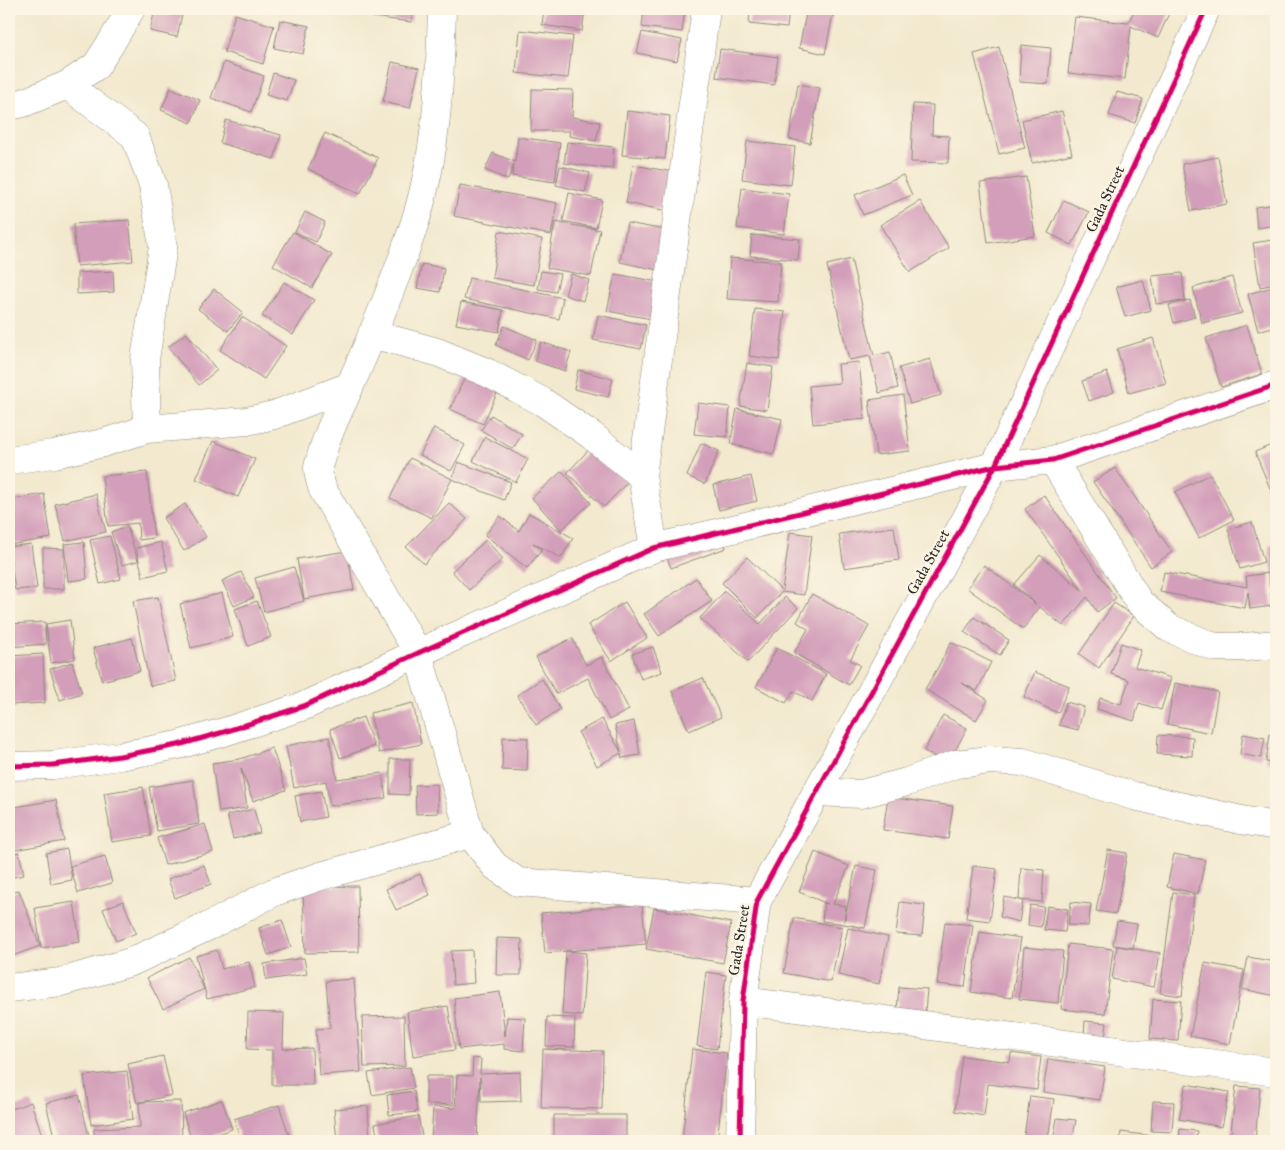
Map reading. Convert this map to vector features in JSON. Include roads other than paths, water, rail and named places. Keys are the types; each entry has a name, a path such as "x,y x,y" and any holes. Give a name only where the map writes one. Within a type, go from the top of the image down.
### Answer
{"street":[{"path":"9,106 23,103 67,85 96,66 112,43 131,9"},
{"path":"442,9 441,58 435,135 426,177 415,221 401,261 350,386 324,442 318,469 323,490 418,653 470,834 496,866 518,882 757,901"},
{"path":"654,548 642,476 706,9"},
{"name":"Gada Street","path":"740,1141 743,1001 757,901 995,466 1206,9"},
{"path":"67,85 135,136 153,185 163,247 145,359 147,429"},
{"path":"372,334 437,352 496,377 544,402 591,435 642,476"},
{"path":"9,766 53,765 120,756 178,745 224,732 304,706 654,548 995,466 1053,460 1276,385"},
{"path":"9,460 54,454 102,443 147,429 256,419 274,415 350,386"},
{"path":"1053,460 1139,602 1169,628 1214,647 1246,648 1276,644"},
{"path":"816,792 861,794 907,782 956,764 990,760 1023,762 1134,796 1276,826"},
{"path":"9,988 61,982 131,962 209,926 274,892 321,876 470,834"},
{"path":"743,1001 1276,1072"}]}
